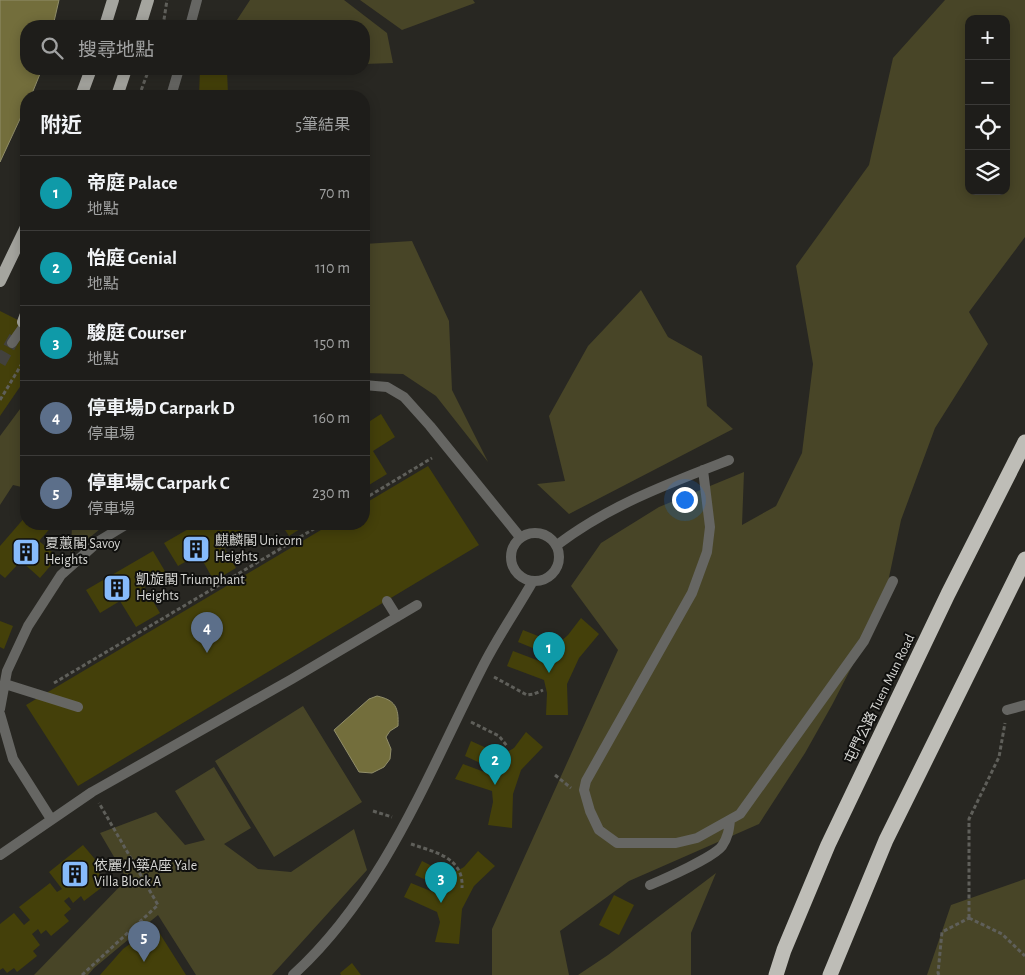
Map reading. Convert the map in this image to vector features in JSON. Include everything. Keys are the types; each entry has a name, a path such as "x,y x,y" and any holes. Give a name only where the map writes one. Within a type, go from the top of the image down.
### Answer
{"highway":[{"name":"屯門公路 Tuen Mun Road","path":"776,975 784,950 828,845 948,594 1025,442"},
{"path":"830,975 886,840 1025,559"}],"main road":[{"path":"107,20 114,0"},
{"path":"142,20 148,0"},
{"path":"83,90 89,75"},
{"path":"119,90 124,75"},
{"path":"0,281 20,240"}],"lane":[{"path":"192,20 197,0"},
{"path":"173,90 177,75"},
{"path":"12,343 20,329"},
{"path":"370,386 387,387 404,397 430,426 520,537"},
{"path":"557,545 579,528 640,495 729,460"},
{"path":"703,470 710,527 707,552 692,593 586,781 584,790 590,811 599,830 617,843 676,843 697,838 740,814 864,641 893,581"},
{"path":"0,709 7,670 28,626 61,575 99,541 118,530"},
{"path":"536,532 544,534 557,545 558,567 548,578 533,581 519,576 511,564 512,549 520,537 536,532"},
{"path":"294,975 317,954 361,898 432,773 482,668 533,581"},
{"path":"387,601 397,618"},
{"path":"0,854 92,792 417,605"},
{"path":"5,684 78,707"},
{"path":"1007,710 1025,705"},
{"path":"0,714 13,759 51,819"},
{"path":"650,885 682,870 721,847 729,831 730,820"}],"path":[{"path":"164,20 167,0"},
{"path":"141,90 147,75"},
{"path":"0,400 20,367"},
{"path":"370,495 432,458"},
{"path":"52,684 312,530"},
{"path":"489,674 527,695 543,690"},
{"path":"969,918 969,819 999,757 1007,710"},
{"path":"467,720 499,736 507,746"},
{"path":"82,975 158,905 92,792"},
{"path":"373,811 397,819"},
{"path":"406,843 448,857 456,866 462,880 462,888"},
{"path":"969,918 1002,934 1025,956"},
{"path":"939,975 942,932 969,918"}],"shaded area":[{"path":"0,0 59,0 54,20 20,20 20,75 40,75 33,90 20,90 20,119 0,162"},
{"path":"250,0 344,0 387,33 393,63 370,64 370,20 237,20"},
{"path":"360,0 473,0 475,3 402,30"},
{"path":"945,0 1025,0 1025,237 969,312 988,344 935,428 901,520 883,606 832,705 805,753 759,824 629,881 560,931 569,975 492,975 492,929 618,650 571,586 601,543 659,507 744,472 742,525 776,506 802,453 813,364 796,266 869,165 893,58"},
{"path":"412,241 449,321 452,390 488,462 436,396 403,374 370,373 370,244"},
{"path":"641,290 668,337 702,356 707,406 733,429 569,514 537,484 565,481 549,416 588,346"},
{"path":"20,409 20,487 13,485 0,505 0,436"},
{"path":"72,530 99,530 71,553"},
{"path":"377,696 395,705 398,714 398,726 390,731 386,737 391,749 390,759 384,767 372,773 359,772 334,730 369,699"},
{"path":"303,706 362,802 274,857 215,761"},
{"path":"214,767 251,828 224,844 258,869 291,872 354,829 367,870 272,975 196,975 158,915 88,975 34,975 127,879 100,833 156,812 185,845 205,840 175,791"},
{"path":"716,873 691,933 691,975 578,975 608,955"},
{"path":"1025,879 1025,975 927,975 951,905"}],"building":[{"path":"200,75 227,75 228,90 199,90"},
{"path":"0,311 20,321 20,387 0,416"},
{"path":"381,414 395,437 373,451 387,474 370,484 370,421"},
{"path":"428,466 479,545 78,786 26,705 321,530 370,530 370,500"},
{"name":"夏蕙閣 Savoy Heights","path":"20,523 20,530 49,530 39,541 58,557 40,578 21,561 5,578 0,574 0,546"},
{"name":"麒麟閣 Unicorn Heights","path":"187,530 242,530 221,542 236,568 214,581 199,554 178,566 164,543"},
{"path":"285,530 298,530 289,536"},
{"name":"凱旋閣 Triumphant Heights","path":"153,551 166,573 144,586 160,613 136,627 120,601 100,613 86,590"},
{"path":"581,618 599,634 579,658 567,684 568,715 546,715 547,693 544,680 507,666 513,651 542,662 545,653 518,642 523,630 558,644 568,635"},
{"path":"0,621 13,626 4,649 0,647"},
{"path":"526,732 543,747 521,770 513,794 512,828 488,825 493,802 492,791 455,779 463,764 487,773 489,767 465,756 471,741 502,755 514,748"},
{"path":"83,845 99,864 95,867 102,877 96,881 101,888 84,901 81,896 73,903 69,897 64,901 71,909 64,915 69,921 51,936 46,930 41,934 38,929 32,934 40,945 33,951 37,956 17,972 14,968 7,973 3,968 0,970 0,924 14,913 24,925 30,920 19,907 50,883 57,892 62,889 49,872"},
{"path":"478,851 495,866 474,886 462,909 459,944 435,942 440,922 437,912 404,897 411,883 438,894 442,887 415,875 422,861 450,875 464,867"},
{"path":"614,895 634,905 619,935 599,925"},
{"path":"155,926 186,975 100,975 123,949"},
{"path":"352,963 361,975 341,975 340,973"}],"tunnel":[{"path":"0,363 17,333"}],"place":[{"name":"麒麟閣 Unicorn Heights","path":"196,549"},
{"name":"夏蕙閣 Savoy Heights","path":"26,552"},
{"name":"凱旋閣 Triumphant Heights","path":"117,588"},
{"name":"停車場D Carpark D","path":"207,653"},
{"name":"帝庭 Palace","path":"549,673"},
{"name":"怡庭 Genial","path":"495,785"},
{"name":"依麗小築A座 Yale Villa Block A","path":"75,874"},
{"name":"駿庭 Courser","path":"441,903"},
{"name":"停車場C Carpark C","path":"144,962"}]}
